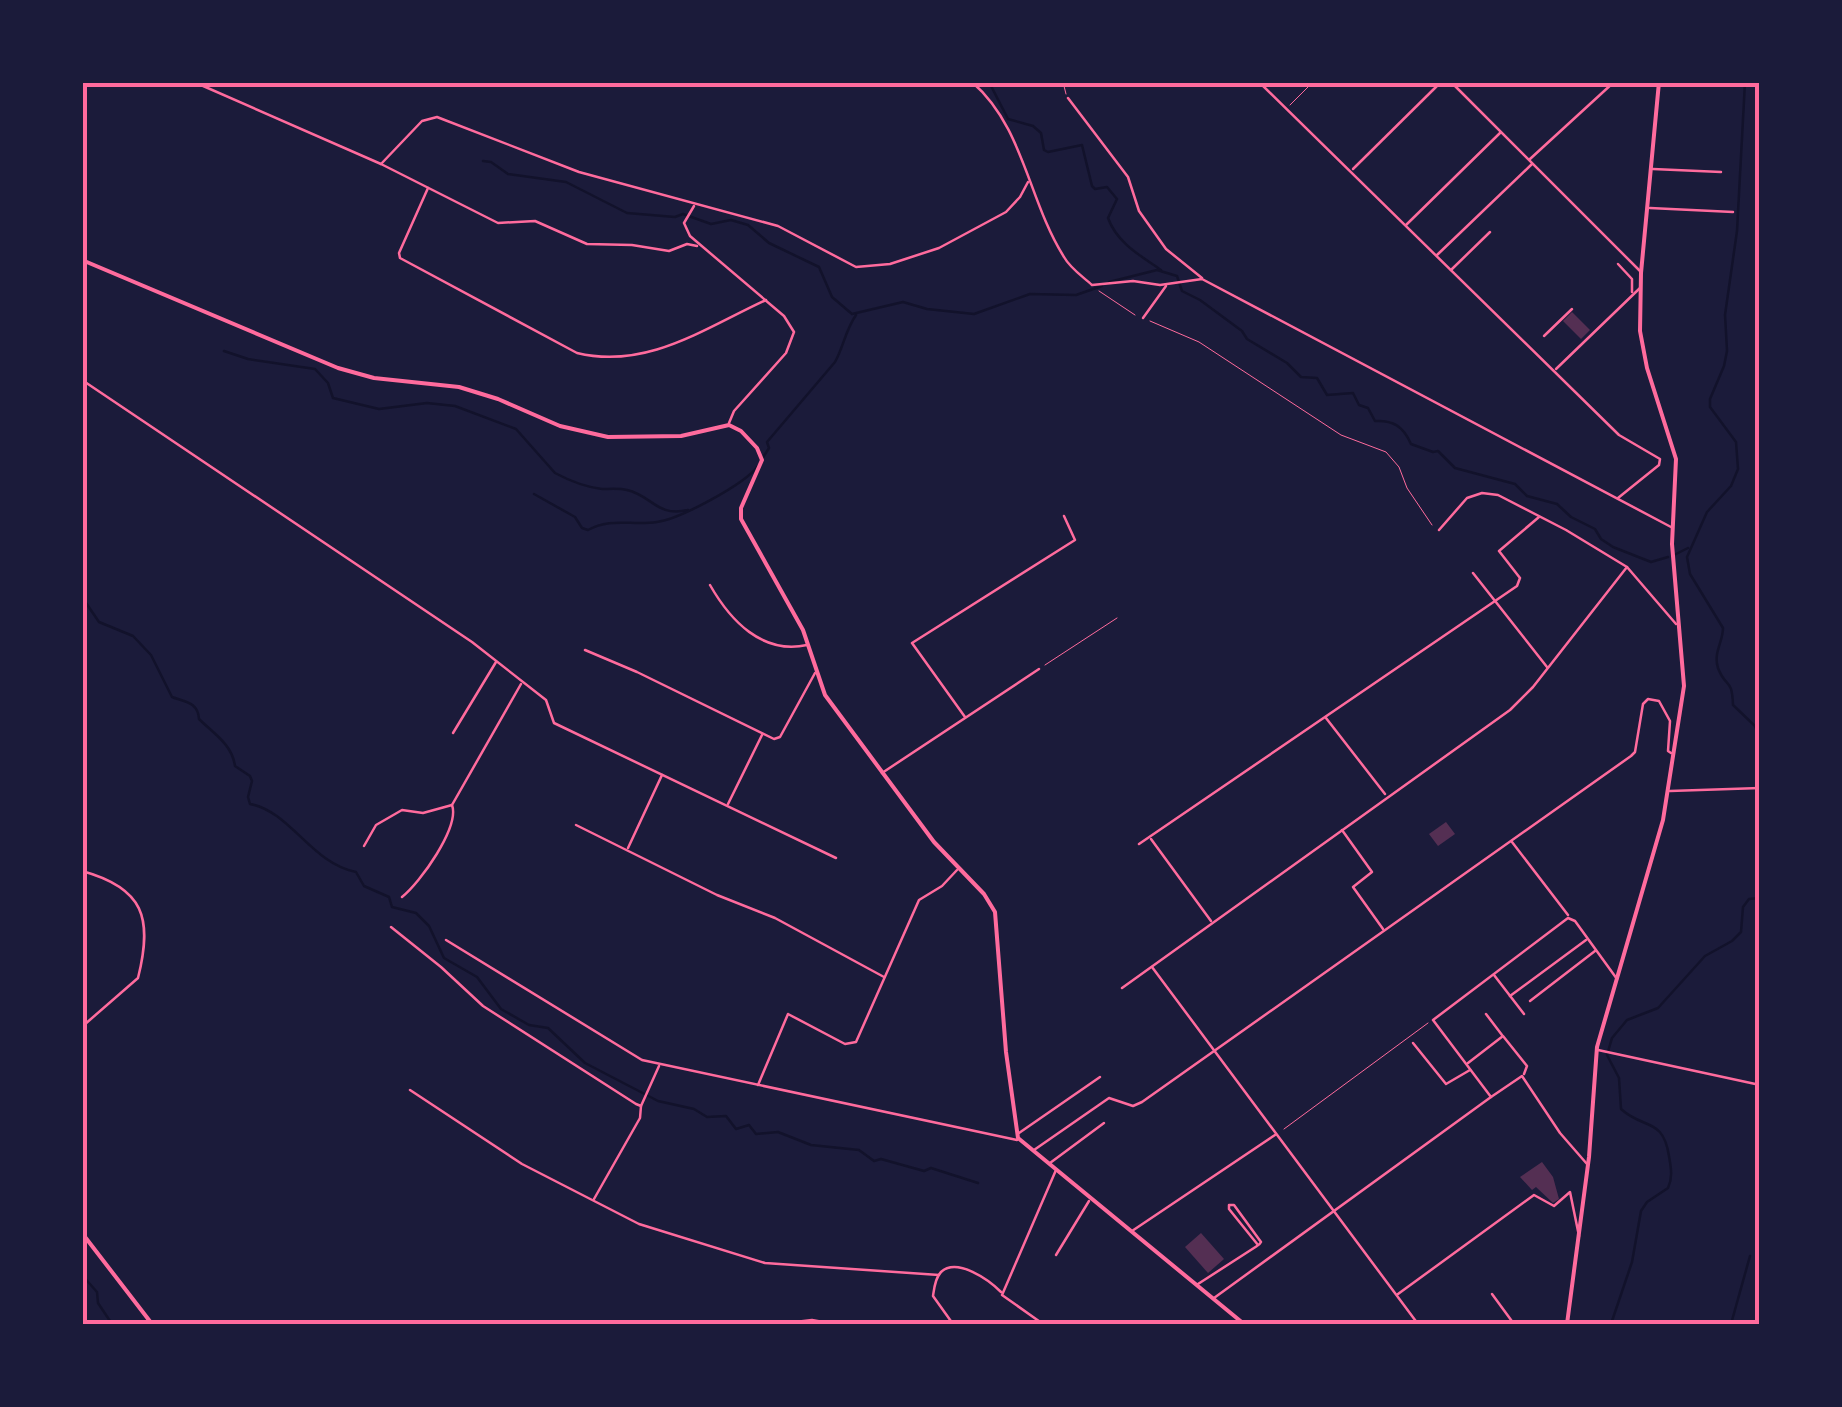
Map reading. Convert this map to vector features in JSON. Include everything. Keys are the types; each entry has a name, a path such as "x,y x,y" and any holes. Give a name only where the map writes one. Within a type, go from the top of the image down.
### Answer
{"street":[{"path":"194,82 381,164 498,223 537,222 581,243 669,251 688,244 697,246"},
{"path":"972,82 984,92 1016,140 1064,258 1092,285 1133,281 1167,285 1202,279"},
{"path":"1259,82 1623,438 1661,460 1616,498"},
{"path":"1352,170 1441,82"},
{"path":"1451,82 1641,273"},
{"path":"1567,1324 1600,1050 1668,791 1684,671 1672,528 1676,455 1642,348 1640,288 1659,82"},
{"path":"1436,256 1612,83"},
{"path":"1068,98 1128,178 1140,212 1166,249 1202,279 1672,528"},
{"path":"381,164 422,121 435,116 578,172 693,207 778,226 844,264 866,268 926,254 1001,216 1020,198 1029,179"},
{"path":"1405,225 1501,132"},
{"path":"1652,168 1721,172"},
{"path":"428,186 400,258 576,353 606,356 662,350 766,300"},
{"path":"693,207 685,230 697,246 789,322 793,340 782,358 734,411 729,425"},
{"path":"1648,208 1733,212"},
{"path":"1450,271 1490,232"},
{"path":"82,260 338,368 374,378 469,390 575,430 622,438 670,437 729,425 741,431 762,459 740,519 809,645 825,696 958,869 987,898 997,919 1004,1039 1018,1138"},
{"path":"1618,264 1632,279 1632,294"},
{"path":"1143,318 1167,285"},
{"path":"1554,370 1640,288"},
{"path":"1544,336 1572,309"},
{"path":"82,380 497,660 546,700 554,723 836,858"},
{"path":"1439,530 1460,504 1477,494 1501,496 1571,532 1627,567 1679,626"},
{"path":"965,717 912,643 1075,540 1064,516"},
{"path":"1139,844 1520,582 1499,550 1539,517"},
{"path":"1122,988 1387,796 1511,712 1627,567"},
{"path":"1473,572 1548,668"},
{"path":"710,585 732,618 749,632 785,647 809,645"},
{"path":"1663,611 1677,610"},
{"path":"584,650 638,672 762,734 780,738 816,670"},
{"path":"453,733 497,660"},
{"path":"882,773 1039,669"},
{"path":"402,896 419,882 439,848 454,819 452,806 522,681"},
{"path":"1033,1151 1110,1098 1131,1106 1140,1103 1633,755 1646,700 1659,701 1669,718 1668,751 1674,754"},
{"path":"1325,716 1387,796"},
{"path":"728,804 762,734"},
{"path":"628,848 663,774"},
{"path":"1668,791 1760,788"},
{"path":"364,846 376,825 402,810 424,813 452,806"},
{"path":"576,824 717,894 775,918 885,978"},
{"path":"1342,830 1372,872 1353,887 1384,930"},
{"path":"1149,837 1212,922"},
{"path":"1511,841 1617,979"},
{"path":"757,1086 788,1014 852,1044 858,1040 920,900 942,886 958,869"},
{"path":"82,871 128,890 140,905 144,921 137,980 84,1025"},
{"path":"1492,1096 1433,1020 1570,918"},
{"path":"391,927 442,967 482,1006 642,1106"},
{"path":"1510,996 1587,939"},
{"path":"446,940 632,1056 659,1066 1018,1138 1244,1324"},
{"path":"1530,1000 1595,950"},
{"path":"1151,966 1418,1324"},
{"path":"1493,974 1524,1014"},
{"path":"1213,1298 1522,1076 1527,1066 1486,1014"},
{"path":"1466,1064 1503,1036"},
{"path":"1413,1043 1446,1084 1471,1069"},
{"path":"1600,1050 1760,1085"},
{"path":"593,1201 640,1118 659,1066"},
{"path":"1522,1076 1569,1145 1588,1165"},
{"path":"1018,1138 1100,1077"},
{"path":"410,1090 522,1164 639,1224 761,1263 938,1275 951,1268 969,1272 986,1278 1003,1298 1043,1324"},
{"path":"1049,1164 1104,1123"},
{"path":"1131,1232 1277,1134"},
{"path":"1002,1293 1056,1170"},
{"path":"1396,1295 1534,1195 1554,1206 1570,1192 1580,1238"},
{"path":"1056,1255 1090,1198"},
{"path":"1197,1286 1258,1245 1259,1237 1234,1205 1229,1205 1230,1212 1258,1245"},
{"path":"82,1234 152,1324"},
{"path":"938,1275 933,1298 952,1324"},
{"path":"1492,1294 1514,1324"},
{"path":"778,1324 809,1320 834,1324"}],"path":[{"path":"1062,82 1068,98"},
{"path":"1286,109 1313,82"},
{"path":"1092,285 1123,310 1198,342 1341,435 1386,452 1439,530"},
{"path":"1039,669 1117,618"},
{"path":"1277,1134 1433,1020"}],"building":[{"path":"1572,312 1590,330 1581,339 1563,321"},
{"path":"1446,822 1455,834 1438,846 1429,834"},
{"path":"1542,1162 1553,1177 1559,1199 1553,1203 1520,1177"},
{"path":"1201,1233 1224,1259 1208,1273 1185,1247"}],"waterway":[{"path":"989,82 1008,119 1033,126 1041,133 1044,150 1082,145 1092,186 1107,187 1117,199 1108,218 1117,235 1161,270"},
{"path":"1745,82 1737,231 1725,315 1727,351 1710,399 1710,407 1736,442 1738,469 1731,486 1707,512 1687,557 1690,574 1723,628 1718,668 1730,687 1733,705 1755,726 1760,739"},
{"path":"483,161 508,174 566,182 627,213 675,217 683,214 711,224 731,220 748,225 769,243 819,267 832,297 852,314 903,302 974,314 1030,294 1076,295 1102,286"},
{"path":"1109,282 1157,270 1177,276 1182,291 1242,331 1247,339 1287,363 1301,377 1317,378 1327,395 1353,393 1375,421 1397,425 1411,444 1438,451 1455,468 1515,484 1527,496 1557,504 1571,517 1595,529 1613,547 1651,562 1668,557"},
{"path":"762,459 769,448 767,442 835,362 856,315"},
{"path":"224,351 248,359 315,369 328,383 333,398 379,409 427,403 455,406 516,429 555,473 566,479 596,488 627,490 669,511 688,510"},
{"path":"534,494 575,517 588,530 613,523 657,522 711,500 758,466"},
{"path":"1676,554 1688,548"},
{"path":"82,597 99,622 133,636 151,655 172,697 193,706 199,719 226,745 235,766 250,776 250,804 277,816 327,859 356,872 364,886 389,897 392,907 416,913 429,926 444,958 477,977 501,1009 529,1025 548,1028 585,1063 658,1101 694,1109 707,1117 726,1116 736,1129 749,1125 756,1134 778,1132 811,1145 859,1150 874,1161 881,1159 924,1171 931,1168 978,1183"},
{"path":"1611,1324 1632,1262 1641,1211 1668,1188 1671,1180 1662,1135 1621,1109 1619,1078 1607,1055 1612,1038 1627,1020 1658,1008 1705,956 1732,941 1741,932 1743,907 1749,899 1760,898"},
{"path":"1731,1324 1750,1256"},
{"path":"82,1275 97,1292 98,1303 112,1324"}]}
